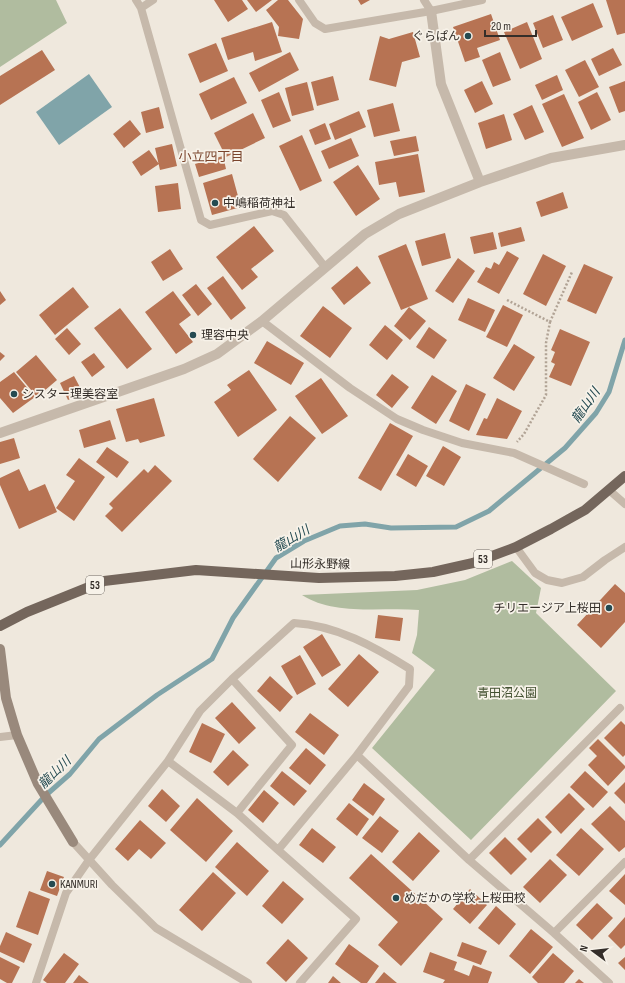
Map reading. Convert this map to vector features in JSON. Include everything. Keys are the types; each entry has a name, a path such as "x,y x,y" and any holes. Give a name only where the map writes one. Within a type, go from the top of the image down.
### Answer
{"main road":[{"name":"山形永野線","path":"0,626 27,612 104,581 196,570 318,578 395,576 433,572 473,563 516,547 551,530 585,510 625,476"}],"street":[{"path":"430,11 441,84 480,182"},
{"path":"0,434 184,369 217,354 262,321 325,266 365,234 399,214 480,182 550,158 625,145"},
{"path":"0,649 6,698 19,737 38,784 73,842"}],"lane":[{"path":"136,0 141,8 201,220 210,225 272,211 284,215 325,266"},
{"path":"141,8 153,0"},
{"path":"298,0 315,23 325,29 430,11 482,0"},
{"path":"424,0 430,11"},
{"path":"262,321 350,388 397,419 423,430 462,443 511,452 584,484"},
{"path":"609,490 625,504"},
{"path":"516,547 535,573 547,580 562,583 583,576 625,547"},
{"path":"36,983 66,893 89,860 168,762 200,711 232,679 294,623 307,624 346,634 410,669 409,686 357,755 278,850"},
{"path":"232,679 292,745 237,813"},
{"path":"469,860 623,708"},
{"path":"0,737 19,737"},
{"path":"357,755 469,860 554,933 609,983"},
{"path":"168,762 237,813 356,919 300,983"},
{"path":"73,842 112,885 156,928 248,983"},
{"path":"554,933 625,862"}],"path":[{"path":"511,452 524,434 546,395 546,343 550,322 572,272"},
{"path":"507,300 550,322"}],"green space":[{"path":"0,0 56,0 67,23 0,67"},
{"name":"青田沼公園","path":"512,561 541,588 536,613 616,691 471,840 372,748 435,670 412,653 417,635 419,610 343,608 315,602 302,595 417,590 465,580"}],"water":[{"path":"89,74 112,107 59,145 36,112"}],"building":[{"path":"214,0 242,0 248,9 228,22"},
{"path":"247,0 272,0 256,12"},
{"path":"278,0 288,0 303,19 299,39 278,36 279,27 266,10"},
{"path":"358,0 370,0 361,5"},
{"path":"606,0 625,0 625,33 617,35"},
{"path":"593,3 603,27 572,41 561,17"},
{"path":"491,14 500,40 477,48 480,57 465,62 453,27"},
{"path":"553,15 563,40 543,48 533,23"},
{"path":"272,22 282,52 255,61 253,52 228,60 221,38"},
{"path":"527,22 542,59 520,69 504,32"},
{"path":"413,32 420,57 402,62 396,87 369,80 380,36 389,39"},
{"path":"216,43 228,71 200,83 188,54"},
{"path":"613,48 622,65 599,76 591,59"},
{"path":"42,50 55,70 0,105 0,76"},
{"path":"290,52 299,70 259,92 249,73"},
{"path":"500,52 511,80 493,87 482,60"},
{"path":"585,60 599,87 579,97 565,70"},
{"path":"557,75 563,90 542,100 535,85"},
{"path":"333,76 339,100 317,106 311,82"},
{"path":"234,77 247,103 211,120 199,94"},
{"path":"482,81 493,104 475,113 464,90"},
{"path":"625,81 625,111 619,113 609,87"},
{"path":"307,82 314,110 292,116 285,88"},
{"path":"279,92 291,121 273,128 261,100"},
{"path":"597,92 611,120 591,130 578,102"},
{"path":"564,94 584,138 562,147 542,104"},
{"path":"393,103 400,131 374,137 367,110"},
{"path":"532,105 544,132 525,140 513,114"},
{"path":"159,107 164,128 146,133 141,112"},
{"path":"359,111 366,127 335,140 329,124"},
{"path":"253,113 265,138 226,157 214,133"},
{"path":"504,114 512,140 486,149 478,123"},
{"path":"130,120 141,134 124,148 113,134"},
{"path":"325,123 331,139 315,145 309,130"},
{"path":"302,135 322,181 300,191 279,146"},
{"path":"416,136 419,151 394,156 390,141"},
{"path":"351,138 359,156 329,169 321,151"},
{"path":"172,144 177,166 160,170 155,148"},
{"path":"149,150 159,164 141,176 132,162"},
{"path":"418,154 425,192 399,197 396,182 379,185 375,162"},
{"path":"223,156 226,169 199,177 195,164"},
{"path":"358,165 380,199 356,216 333,182"},
{"path":"232,174 241,207 212,215 203,183"},
{"path":"178,183 181,209 158,212 155,186"},
{"path":"563,192 568,208 541,217 536,202"},
{"path":"254,226 274,251 251,269 258,277 242,290 216,257"},
{"path":"521,227 525,241 501,247 498,233"},
{"path":"493,232 497,249 474,254 470,237"},
{"path":"445,233 451,258 422,266 415,241"},
{"path":"406,244 428,299 401,310 378,256"},
{"path":"170,249 183,269 163,281 151,262"},
{"path":"507,251 519,258 499,294 477,282 486,267 491,269 494,262 499,265"},
{"path":"543,254 566,266 546,306 523,294"},
{"path":"458,258 475,271 453,303 435,291"},
{"path":"584,264 613,277 596,314 567,301"},
{"path":"357,266 371,283 344,305 331,288"},
{"path":"223,276 246,308 231,320 207,288"},
{"path":"196,284 212,304 198,316 182,295"},
{"path":"73,287 89,307 55,335 39,315"},
{"path":"0,291 6,300 0,305"},
{"path":"173,291 191,315 179,324 193,342 176,354 145,312"},
{"path":"468,298 495,310 485,332 458,320"},
{"path":"503,305 523,315 507,347 486,337"},
{"path":"323,306 352,328 330,358 300,336"},
{"path":"409,307 426,321 410,340 394,326"},
{"path":"120,308 152,349 127,369 94,328"},
{"path":"385,325 403,340 387,360 369,345"},
{"path":"429,327 447,340 434,359 416,347"},
{"path":"67,328 81,344 69,355 55,339"},
{"path":"560,329 590,342 571,386 549,377 555,364 551,362 555,352 551,350"},
{"path":"267,341 304,363 291,385 254,363"},
{"path":"514,344 535,357 514,391 493,378"},
{"path":"0,352 5,356 0,361"},
{"path":"94,353 105,367 92,377 81,362"},
{"path":"36,355 57,380 37,397 16,372"},
{"path":"249,370 277,410 238,437 214,402 231,390 227,385"},
{"path":"14,372 35,397 13,413 0,398 0,382"},
{"path":"392,374 409,387 392,408 376,395"},
{"path":"432,375 457,391 436,424 411,408"},
{"path":"74,376 83,393 68,400 60,383"},
{"path":"321,378 348,416 322,434 295,396"},
{"path":"466,384 486,394 469,431 449,421"},
{"path":"154,398 165,436 140,443 138,439 126,442 116,409"},
{"path":"497,398 522,411 507,439 476,435 484,418 487,419"},
{"path":"290,416 316,438 278,482 253,459"},
{"path":"110,420 116,439 84,448 79,430"},
{"path":"390,423 413,436 381,491 358,478"},
{"path":"14,438 20,458 0,464 0,442"},
{"path":"443,446 461,457 444,486 426,476"},
{"path":"107,447 129,462 117,478 96,462"},
{"path":"408,454 428,466 416,487 396,475"},
{"path":"79,458 105,477 74,521 56,508 75,481 66,475"},
{"path":"155,465 172,481 122,532 105,516 113,508 109,504 144,469 148,473"},
{"path":"19,469 29,491 45,484 57,512 19,529 0,485 0,478"},
{"name":"チリエージア上桜田","path":"615,584 625,593 625,622 601,648 577,625"},
{"path":"378,615 403,618 400,641 375,638"},
{"path":"322,634 341,665 322,677 303,647"},
{"path":"359,654 379,672 348,707 328,689"},
{"path":"300,655 316,684 297,695 281,666"},
{"path":"270,676 293,697 280,712 257,691"},
{"path":"232,702 256,728 239,744 215,718"},
{"path":"310,713 339,735 324,755 295,732"},
{"path":"621,721 625,725 625,755 623,757 604,738"},
{"path":"202,723 225,734 211,763 189,752"},
{"path":"598,739 625,766 625,768 608,786 588,765 597,756 589,748"},
{"path":"306,748 326,765 310,785 289,768"},
{"path":"233,750 249,765 228,786 213,772"},
{"path":"282,771 307,791 294,806 270,786"},
{"path":"585,771 608,792 593,808 570,787"},
{"path":"625,782 625,804 614,793"},
{"path":"364,783 385,799 373,816 352,800"},
{"path":"162,789 180,806 166,822 148,806"},
{"path":"264,790 279,803 263,823 248,810"},
{"path":"569,793 585,809 561,834 545,817"},
{"path":"197,798 233,831 206,862 170,830"},
{"path":"349,803 369,819 357,836 336,819"},
{"path":"610,806 625,821 625,847 619,852 591,824"},
{"path":"380,816 399,831 382,853 362,838"},
{"path":"538,818 552,832 531,853 517,839"},
{"path":"140,820 166,843 151,859 139,849 128,861 115,849"},
{"path":"312,828 336,847 323,863 299,845"},
{"path":"581,828 604,849 579,876 556,855"},
{"path":"419,832 440,851 413,881 392,862"},
{"path":"505,837 527,859 511,875 489,853"},
{"path":"237,842 269,871 247,896 215,867"},
{"name":"めだかの学校 上桜田校","path":"371,854 443,919 401,966 378,945 398,922 349,878"},
{"path":"550,859 567,875 540,903 523,887"},
{"name":"KANMURI","path":"47,871 64,877 57,896 40,890"},
{"path":"213,872 236,893 202,931 179,910"},
{"path":"625,874 625,905 609,891"},
{"path":"283,881 304,899 282,924 262,906"},
{"path":"470,889 487,905 470,924 453,909"},
{"path":"29,891 50,899 38,935 16,927"},
{"path":"597,903 613,918 592,940 576,925"},
{"path":"496,906 516,924 499,945 478,928"},
{"path":"625,917 625,945 621,949 608,936"},
{"path":"531,929 553,947 530,974 509,956"},
{"path":"6,932 32,944 24,963 0,952 0,946"},
{"path":"288,939 308,958 286,982 266,963"},
{"path":"462,942 487,951 481,965 457,956"},
{"path":"349,944 379,966 367,983 361,983 335,964"},
{"path":"430,952 457,962 454,970 469,976 473,965 492,972 488,983 443,983 445,980 423,972"},
{"path":"64,953 79,964 65,983 47,983 43,980"},
{"path":"553,953 574,971 564,983 538,983 532,977"},
{"path":"0,957 20,967 12,983 7,983 0,979"},
{"path":"625,957 625,970 618,963"},
{"path":"384,972 397,983 375,983"},
{"path":"79,975 89,983 73,983"},
{"path":"333,976 341,983 328,983"},
{"path":"579,979 584,983 575,983"}],"waterway":[{"name":"龍山川","path":"0,845 45,796 70,774 99,739 157,695 212,659 233,618 276,558 304,541 340,526 365,524 391,528 456,527 489,511 565,448 596,413 609,392 625,340"}],"place":[{"name":"ぐらぱん","path":"468,36"},
{"name":"中嶋稲荷神社","path":"215,203"},
{"name":"理容中央","path":"193,335"},
{"name":"シスター理美容室","path":"14,394"},
{"name":"チリエージア上桜田","path":"609,608"},
{"name":"KANMURI","path":"52,884"},
{"name":"めだかの学校 上桜田校","path":"396,898"}],"district":[{"name":"小立四丁目","path":"211,156"}]}
